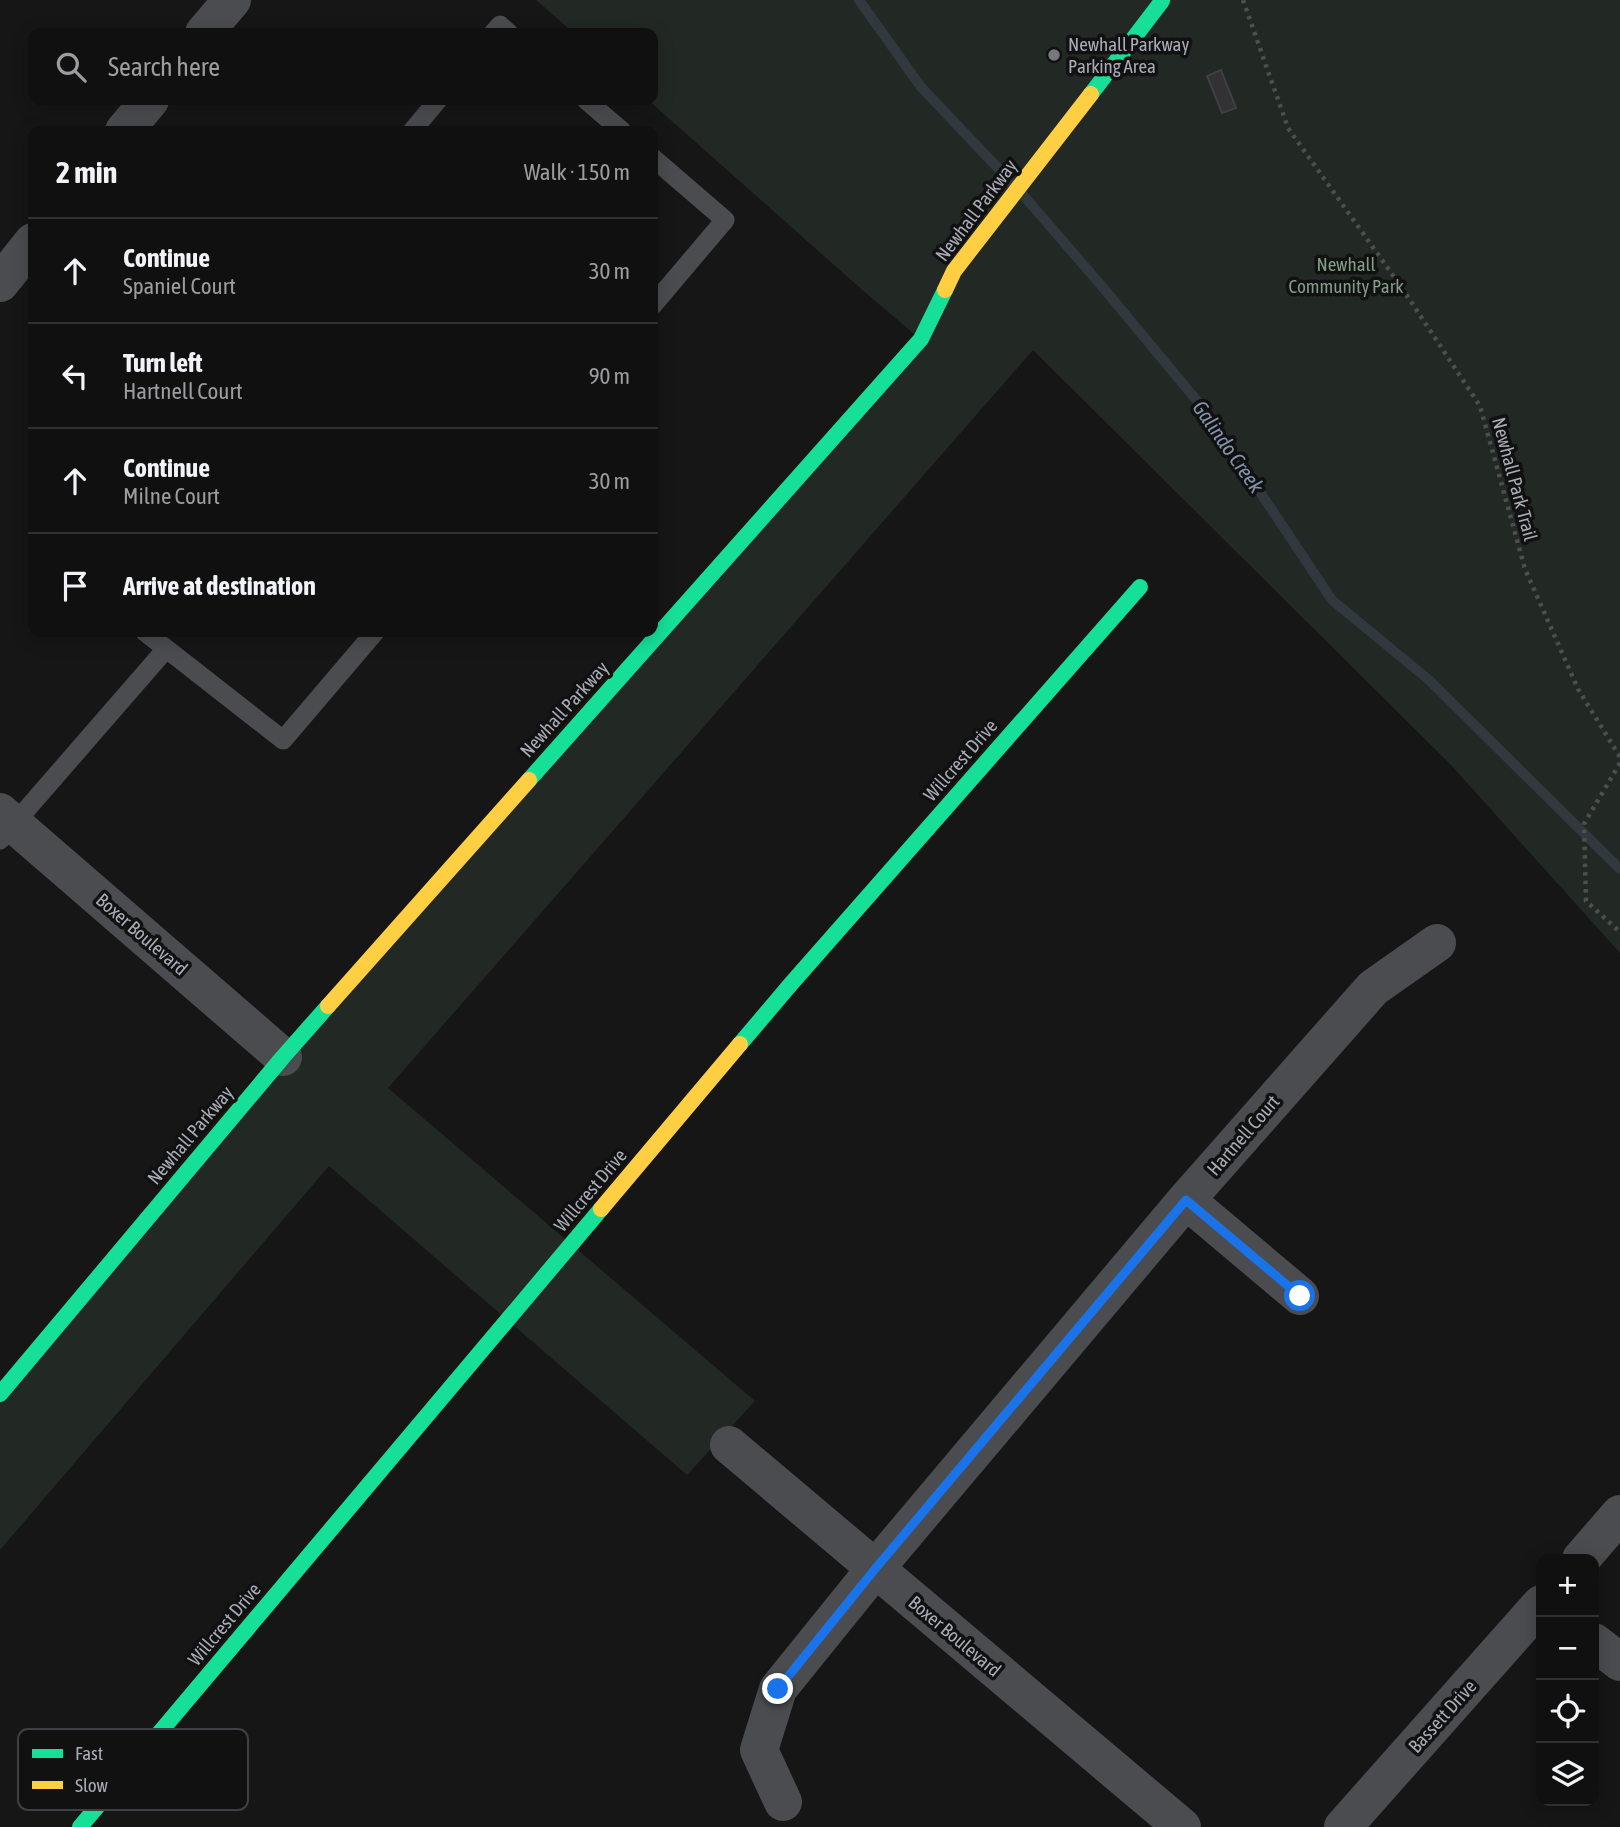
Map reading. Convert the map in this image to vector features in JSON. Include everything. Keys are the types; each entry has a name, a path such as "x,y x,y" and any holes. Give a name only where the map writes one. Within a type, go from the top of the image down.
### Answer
{"street":[{"path":"208,28 232,0"},
{"name":"Newhall Parkway","path":"658,635 921,339 954,271 1162,1"},
{"path":"128,126 146,105"},
{"path":"0,283 28,248"},
{"name":"Willcrest Drive","path":"163,1729 790,985 1140,587"},
{"name":"Newhall Parkway","path":"0,1394 283,1056 656,637"},
{"name":"Boxer Boulevard","path":"5,825 283,1056"},
{"name":"Hartnell Court","path":"783,1802 760,1750 778,1689 875,1569 1186,1200 1373,988 1437,943"},
{"path":"1186,1200 1300,1296"},
{"name":"Boxer Boulevard","path":"729,1445 1182,1827"},
{"path":"1585,1554 1620,1514"},
{"name":"Bassett Drive","path":"1343,1827 1536,1610"},
{"path":"1599,1647 1620,1662"},
{"name":"Willcrest Drive","path":"80,1827 94,1810"}],"lane":[{"path":"416,126 434,105"},
{"path":"592,105 616,126"},
{"path":"658,162 725,220 658,299"},
{"path":"151,637 283,740 371,637"},
{"path":"5,825 166,649"}],"path":[{"name":"Newhall Park Trail","path":"1243,0 1288,128 1404,291 1480,406 1525,569 1578,689 1620,757"},
{"path":"1620,763 1584,824 1586,901 1620,932"}],"green space":[{"name":"Newhall Community Park","path":"536,0 1620,0 1620,953 1451,765 1033,350 388,1088 755,1401 687,1475 329,1166 0,1550 0,1394 920,339 654,105 658,105 658,28 568,28"}],"building":[{"path":"1221,70 1236,108 1222,113 1207,76"}],"waterway":[{"name":"Galindo Creek","path":"859,0 921,87 1012,183"},
{"name":"Galindo Creek","path":"1023,195 1208,414 1332,600 1429,680 1620,869"}],"traffic: fast":[{"path":"1091,94 1162,1"},
{"path":"658,635 921,339 945,290"},
{"path":"740,1044 1140,587"},
{"path":"529,780 656,637"},
{"path":"0,1394 328,1006"},
{"path":"163,1729 601,1209"},
{"path":"80,1827 94,1810"}],"traffic: slow":[{"path":"945,290 954,271 1091,94"},
{"path":"328,1006 529,780"},
{"path":"601,1209 740,1044"}],"place":[{"name":"Newhall Parkway Parking Area","path":"1054,55"}],"route":[{"path":"778,1689 875,1569 1186,1200 1300,1296"}]}
